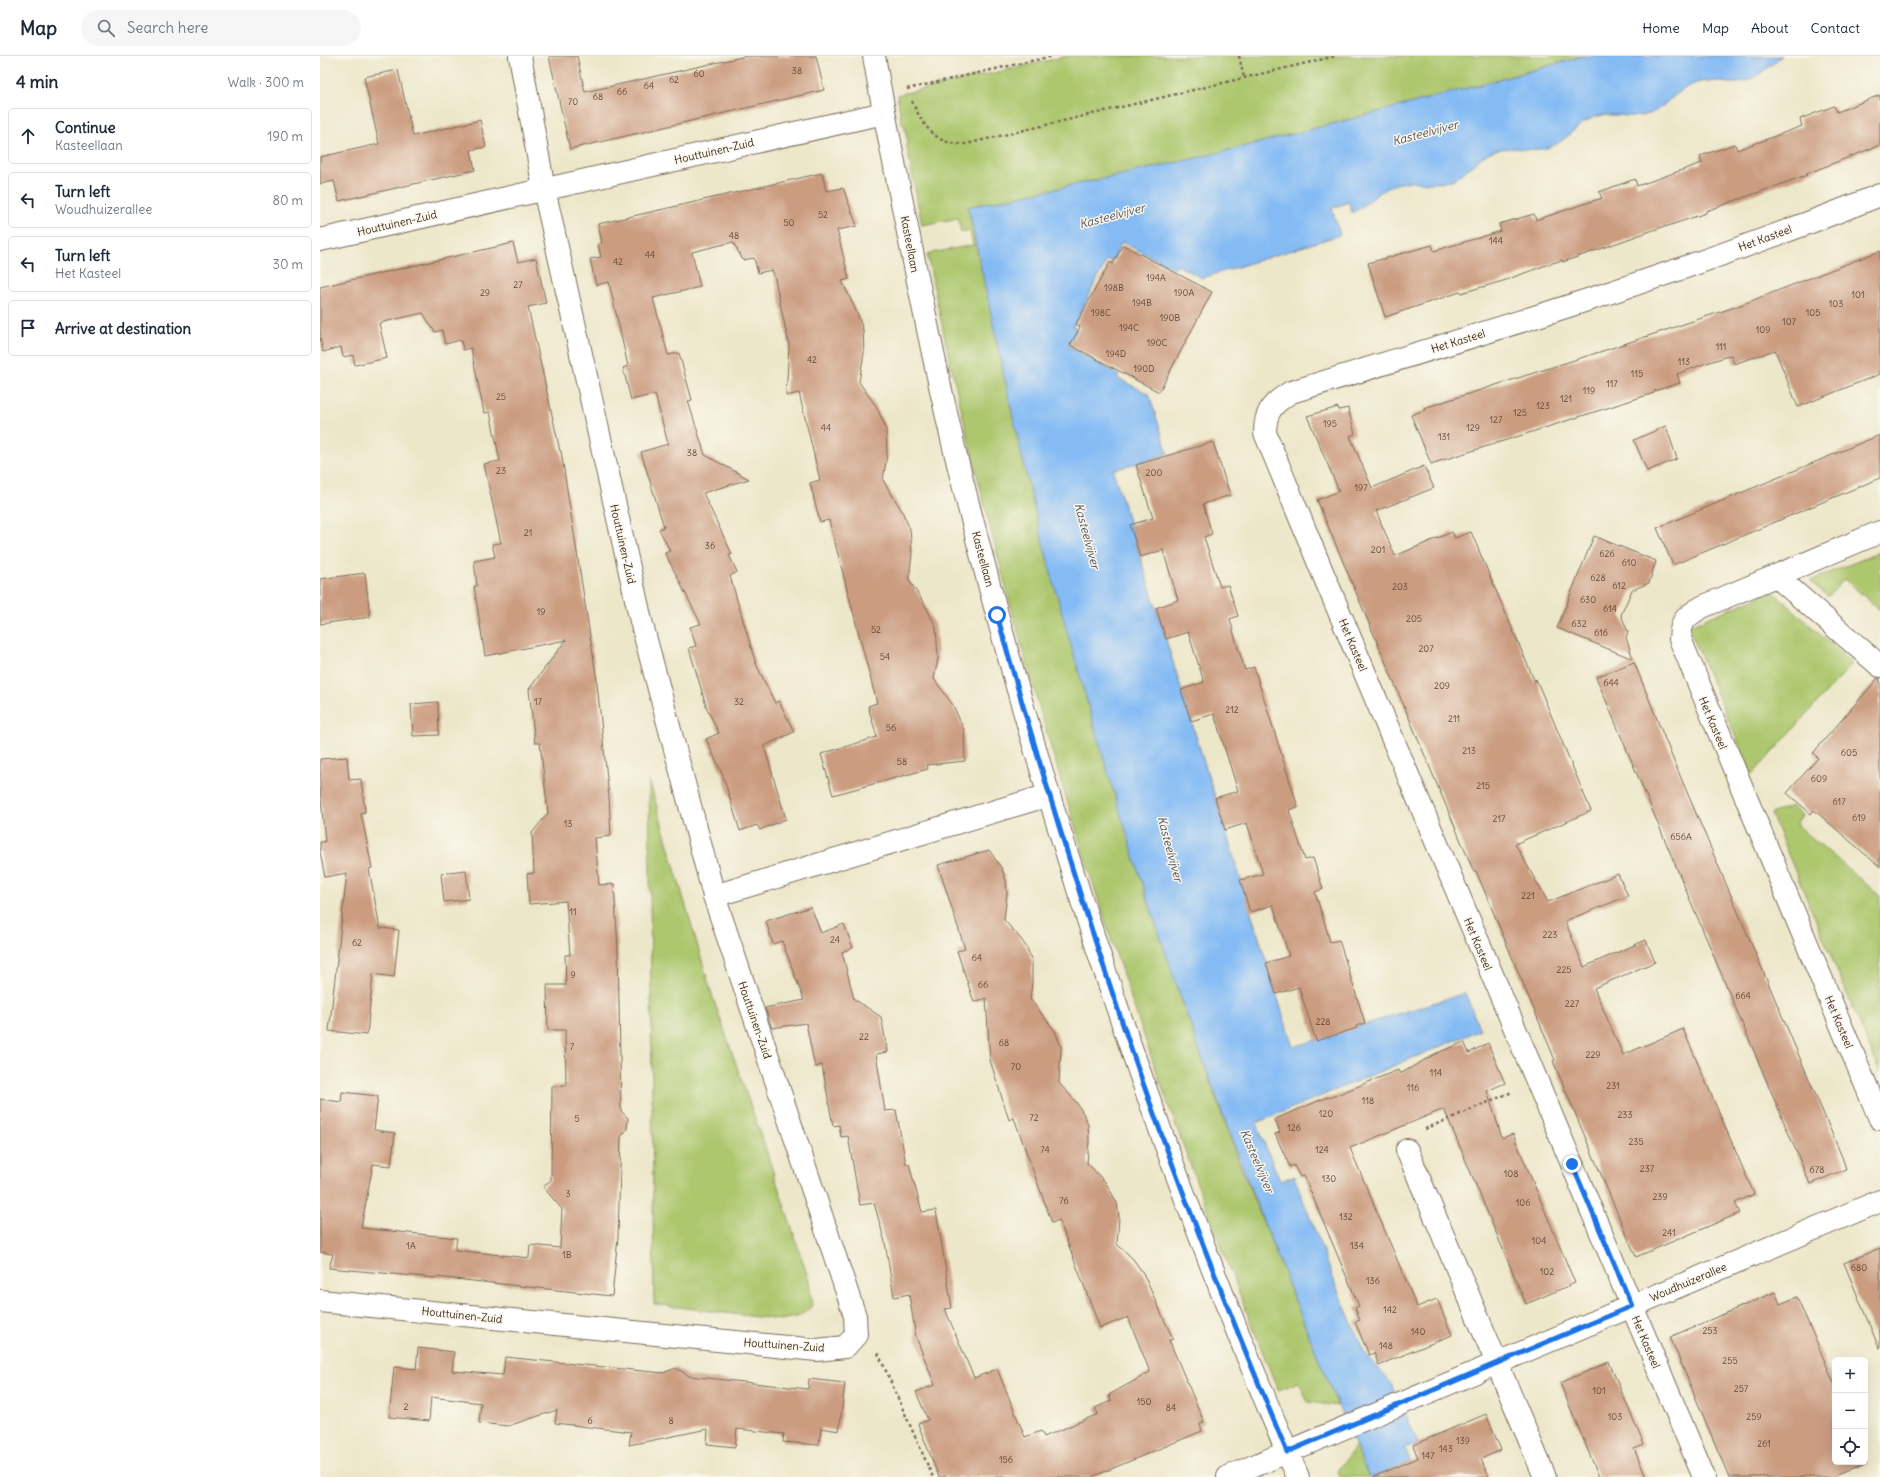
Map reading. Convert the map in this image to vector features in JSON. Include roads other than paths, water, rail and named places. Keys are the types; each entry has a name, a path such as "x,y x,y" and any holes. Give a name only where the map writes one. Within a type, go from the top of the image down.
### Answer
{"street":[{"name":"Houttuinen-Zuid","path":"320,1301 817,1350 845,1347 856,1335 855,1316 714,896 641,621 544,189 520,56"},
{"name":"Kasteellaan","path":"874,56 882,105 925,318 961,478 997,615 1049,795 1079,891 1144,1084 1229,1313 1298,1477"},
{"name":"Houttuinen-Zuid","path":"320,240 544,189 882,105"},
{"name":"Het Kasteel","path":"1704,1477 1536,1081 1265,433 1265,421 1269,410 1279,399 1291,392 1603,296 1880,195"},
{"name":"Het Kasteel","path":"1880,532 1689,614 1680,625 1680,639 1684,654 1880,1119"},
{"path":"1776,576 1880,666"},
{"path":"714,896 1049,795"},
{"path":"1407,1150 1545,1477"},
{"name":"Woudhuizerallee","path":"1228,1477 1880,1202"}],"water":[{"name":"Kasteelvijver","path":"1584,56 1782,56 1764,71 1745,81 1738,83 1712,81 1698,82 1682,90 1661,107 1649,114 1642,116 1601,115 1583,123 1562,141 1550,147 1543,149 1510,148 1496,150 1478,160 1463,173 1451,180 1438,183 1406,182 1393,185 1386,188 1352,213 1349,202 1332,208 1340,235 1202,278 1177,265 1174,269 1122,242 1112,261 1107,260 1073,326 1077,329 1068,346 1119,375 1117,378 1149,394 1168,454 1113,470 1293,1047 1465,993 1480,1030 1256,1123 1280,1181 1294,1176 1338,1291 1365,1354 1392,1384 1418,1443 1405,1448 1417,1477 1369,1477 1329,1384 1253,1195 1183,1005 1120,812 1075,661 1038,523 1014,423 968,207 1218,153 1419,101"}]}
